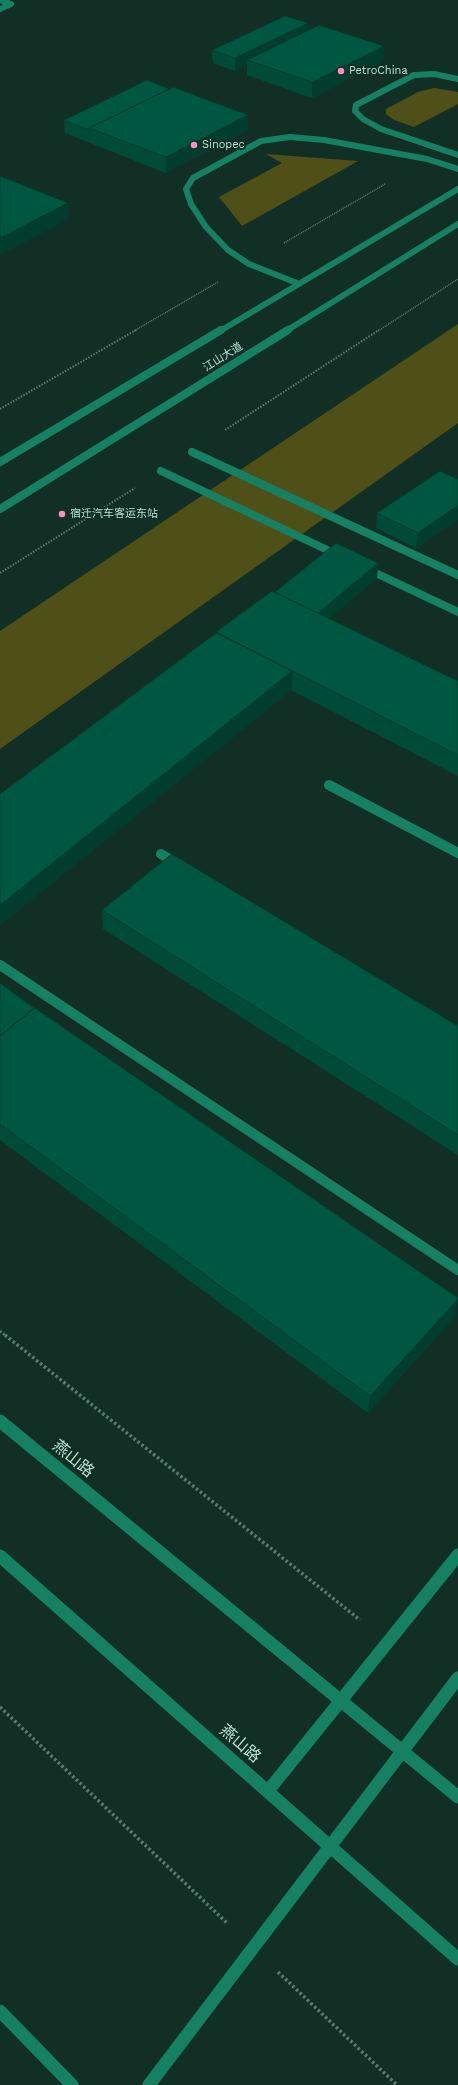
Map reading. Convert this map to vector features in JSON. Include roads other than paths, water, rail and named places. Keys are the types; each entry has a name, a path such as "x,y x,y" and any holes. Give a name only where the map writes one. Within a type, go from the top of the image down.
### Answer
{"main road":[{"path":"0,0 11,4 0,9"},
{"path":"458,79 434,74 414,75 356,105 355,111 363,119 382,129 458,155"},
{"path":"297,283 249,264 228,250 206,227 191,204 186,189 193,178 261,141 290,137 324,140 428,159 458,170"},
{"name":"江山大道","path":"0,462 277,297 297,283 458,189"},
{"name":"江山大道","path":"0,509 458,224"},
{"path":"192,452 458,575"},
{"path":"161,471 346,559"},
{"path":"360,566 458,612"},
{"path":"329,785 458,853"},
{"path":"161,854 188,870"},
{"path":"0,965 458,1270"},
{"name":"燕山路","path":"0,1421 458,1797"},
{"path":"268,1791 458,1555"},
{"name":"燕山路","path":"0,1556 458,1959"},
{"path":"149,2085 458,1678"},
{"path":"0,2011 72,2085"}],"place":[{"name":"PetroChina","path":"341,71"},
{"name":"Sinopec","path":"194,145"},
{"name":"宿迁汽车客运东站","path":"62,514"}]}
